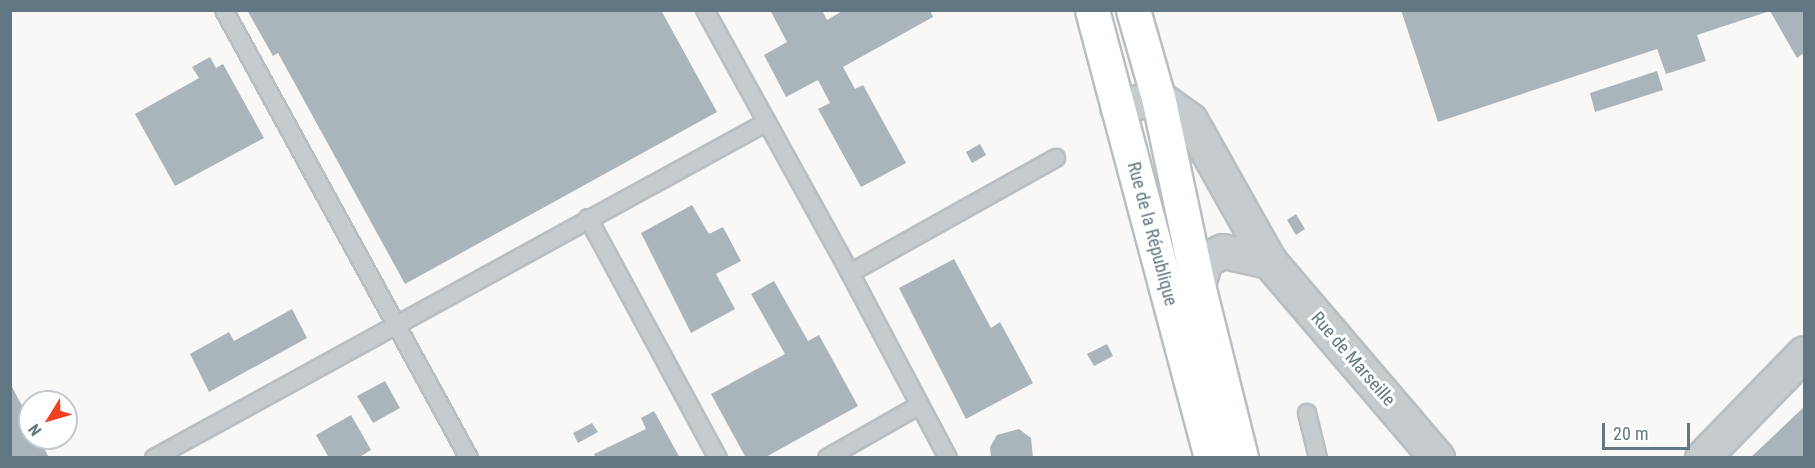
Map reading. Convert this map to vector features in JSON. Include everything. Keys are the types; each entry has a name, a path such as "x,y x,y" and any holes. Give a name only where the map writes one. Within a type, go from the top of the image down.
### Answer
{"main road":[{"name":"Rue de la République","path":"1092,10 1211,458"},
{"name":"Rue de la République","path":"1133,10 1158,97 1198,285 1241,458"}],"street":[{"path":"1117,106 1158,97"},
{"name":"Rue de Marseille","path":"1158,97 1190,120 1269,261 1437,458"},
{"path":"1198,285 1206,260 1223,251 1269,261"},
{"path":"1702,458 1804,353"}],"lane":[{"path":"224,10 469,458"},
{"path":"705,10 850,273 948,458"},
{"path":"154,458 395,322 767,122"},
{"path":"850,273 1056,158"},
{"path":"588,218 718,458"},
{"path":"827,458 920,405"},
{"path":"1307,413 1318,458"}],"building":[{"path":"247,10 661,10 717,112 405,284 278,53 273,56"},
{"path":"770,10 822,10 827,20 844,10 930,10 933,17 843,67 855,89 863,85 906,163 861,187 818,109 830,103 818,80 786,97 764,55 787,42"},
{"path":"1401,10 1804,10 1804,53 1797,58 1770,11 1697,35 1706,61 1666,74 1657,49 1438,122"},
{"path":"210,57 216,68 223,64 264,138 175,186 135,114 199,78 192,67"},
{"path":"1657,71 1663,90 1595,112 1590,93"},
{"path":"980,144 986,155 972,163 966,152"},
{"path":"692,205 709,234 723,227 741,261 716,274 735,309 691,333 641,233"},
{"path":"1296,214 1305,229 1296,235 1287,220"},
{"path":"954,259 991,328 1000,322 1033,383 966,419 899,288"},
{"path":"774,281 808,341 819,335 858,406 764,458 746,458 711,394 785,354 751,294"},
{"path":"292,309 307,338 209,392 190,354 229,332 234,341"},
{"path":"1107,344 1113,356 1094,366 1087,354"},
{"path":"385,381 400,408 373,423 357,396"},
{"path":"10,383 18,398 18,450 45,450 49,458 10,458"},
{"path":"1804,407 1804,458 1750,458"},
{"path":"654,411 680,458 596,458 594,454 646,429 641,418"},
{"path":"351,415 371,450 358,458 329,458 316,435"},
{"path":"592,423 598,432 578,443 573,433"},
{"path":"1019,429 1031,438 1033,458 991,458 990,447 997,435"}]}
